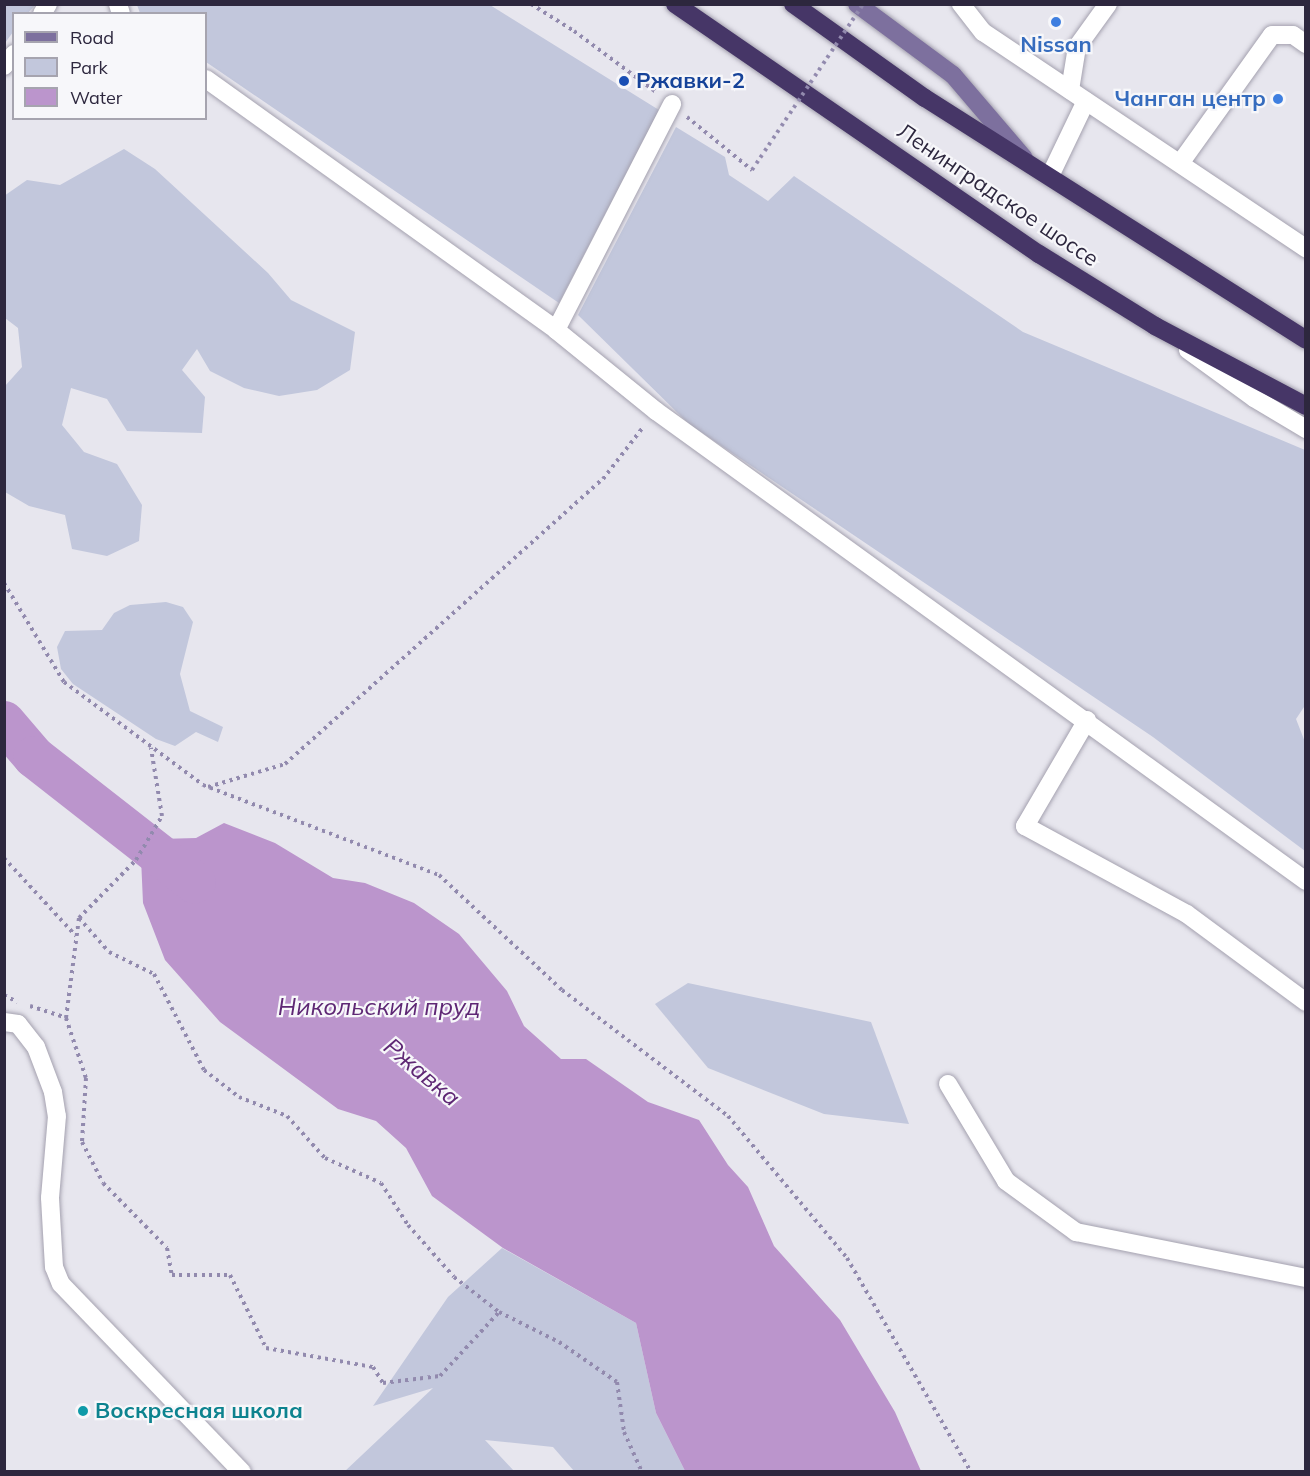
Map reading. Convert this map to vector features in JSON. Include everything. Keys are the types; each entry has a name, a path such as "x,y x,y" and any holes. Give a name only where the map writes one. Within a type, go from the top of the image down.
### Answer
{"highway":[{"name":"Ленинградское шоссе","path":"675,4 1039,254 1155,326 1305,406"},
{"name":"Ленинградское шоссе","path":"793,4 925,98 1305,340"}],"main road":[{"path":"857,4 953,75 1025,160"}],"lane":[{"path":"961,4 983,32 1305,248"},
{"path":"1070,90 1077,47 1108,4"},
{"path":"1180,162 1272,35 1293,35 1305,44"},
{"path":"207,80 556,330 656,411 1087,720 1305,881"},
{"path":"1050,176 1086,100"},
{"path":"556,330 672,105"},
{"path":"1155,326 1254,398 1305,429"},
{"path":"1087,720 1025,826 1187,914 1305,1002"},
{"path":"4,1022 18,1024 36,1047 53,1092 57,1116 50,1198 54,1267 61,1284 242,1472"},
{"path":"948,1084 1005,1181 1076,1232 1305,1278"}],"path":[{"path":"531,4 574,31 672,105 752,170 863,4"},
{"path":"208,787 285,764 603,479 656,411"},
{"path":"4,583 64,682 151,747 208,787 439,875 562,990 728,1116 847,1258 971,1472"},
{"path":"151,747 162,816 156,831 136,860 79,918 66,1018 86,1078 82,1142 103,1183 166,1248 172,1275 230,1275 266,1348 373,1367 383,1383 440,1376 498,1312"},
{"path":"4,858 77,936"},
{"path":"79,918 109,952 153,974 204,1070 239,1097 287,1116 325,1158 381,1183 408,1225 454,1277 498,1312 559,1342 617,1382 624,1432 642,1472"},
{"path":"4,995 66,1018"}],"green space":[{"path":"5,4 35,5 29,12 12,12 12,33 5,43"},
{"path":"137,5 490,5 659,110 559,303 207,63 207,12 140,12"},
{"path":"676,127 725,157 729,175 768,201 794,176 1023,332 1305,450 1306,704 1296,719 1305,742 1305,851 1153,737 689,424 578,315"},
{"path":"124,149 155,169 268,273 291,300 355,332 350,370 317,390 279,396 244,388 210,371 197,349 182,370 205,397 202,433 127,431 107,399 71,388 62,425 84,452 117,464 142,505 139,541 107,556 72,549 65,515 29,506 5,492 5,386 22,367 18,328 5,318 4,196 27,180 60,185"},
{"path":"166,602 183,607 193,622 180,674 190,711 223,727 218,742 196,732 175,746 156,739 73,684 61,669 57,647 65,631 102,630 114,613 130,605"},
{"path":"688,983 871,1022 909,1124 824,1114 708,1068 655,1004"},
{"path":"502,1248 636,1323 656,1413 685,1471 574,1471 553,1447 485,1440 514,1471 344,1472 433,1388 373,1406 448,1297"}],"water":[{"name":"Никольский пруд","path":"224,823 275,843 333,878 365,883 414,903 459,934 507,991 524,1026 561,1059 586,1059 648,1102 699,1120 728,1165 748,1187 774,1246 840,1320 895,1412 921,1471 685,1471 656,1413 636,1323 503,1248 432,1196 406,1148 376,1121 338,1109 220,1022 165,960 143,903 141,858 160,839 196,838"}],"waterway":[{"name":"Ржавка","path":"4,722 34,757 195,883"}],"place":[{"name":"Nissan","path":"1056,22"},
{"name":"Ржавки-2","path":"624,81"},
{"name":"Чанган центр","path":"1278,99"},
{"name":"Воскресная школа","path":"83,1411"}]}
